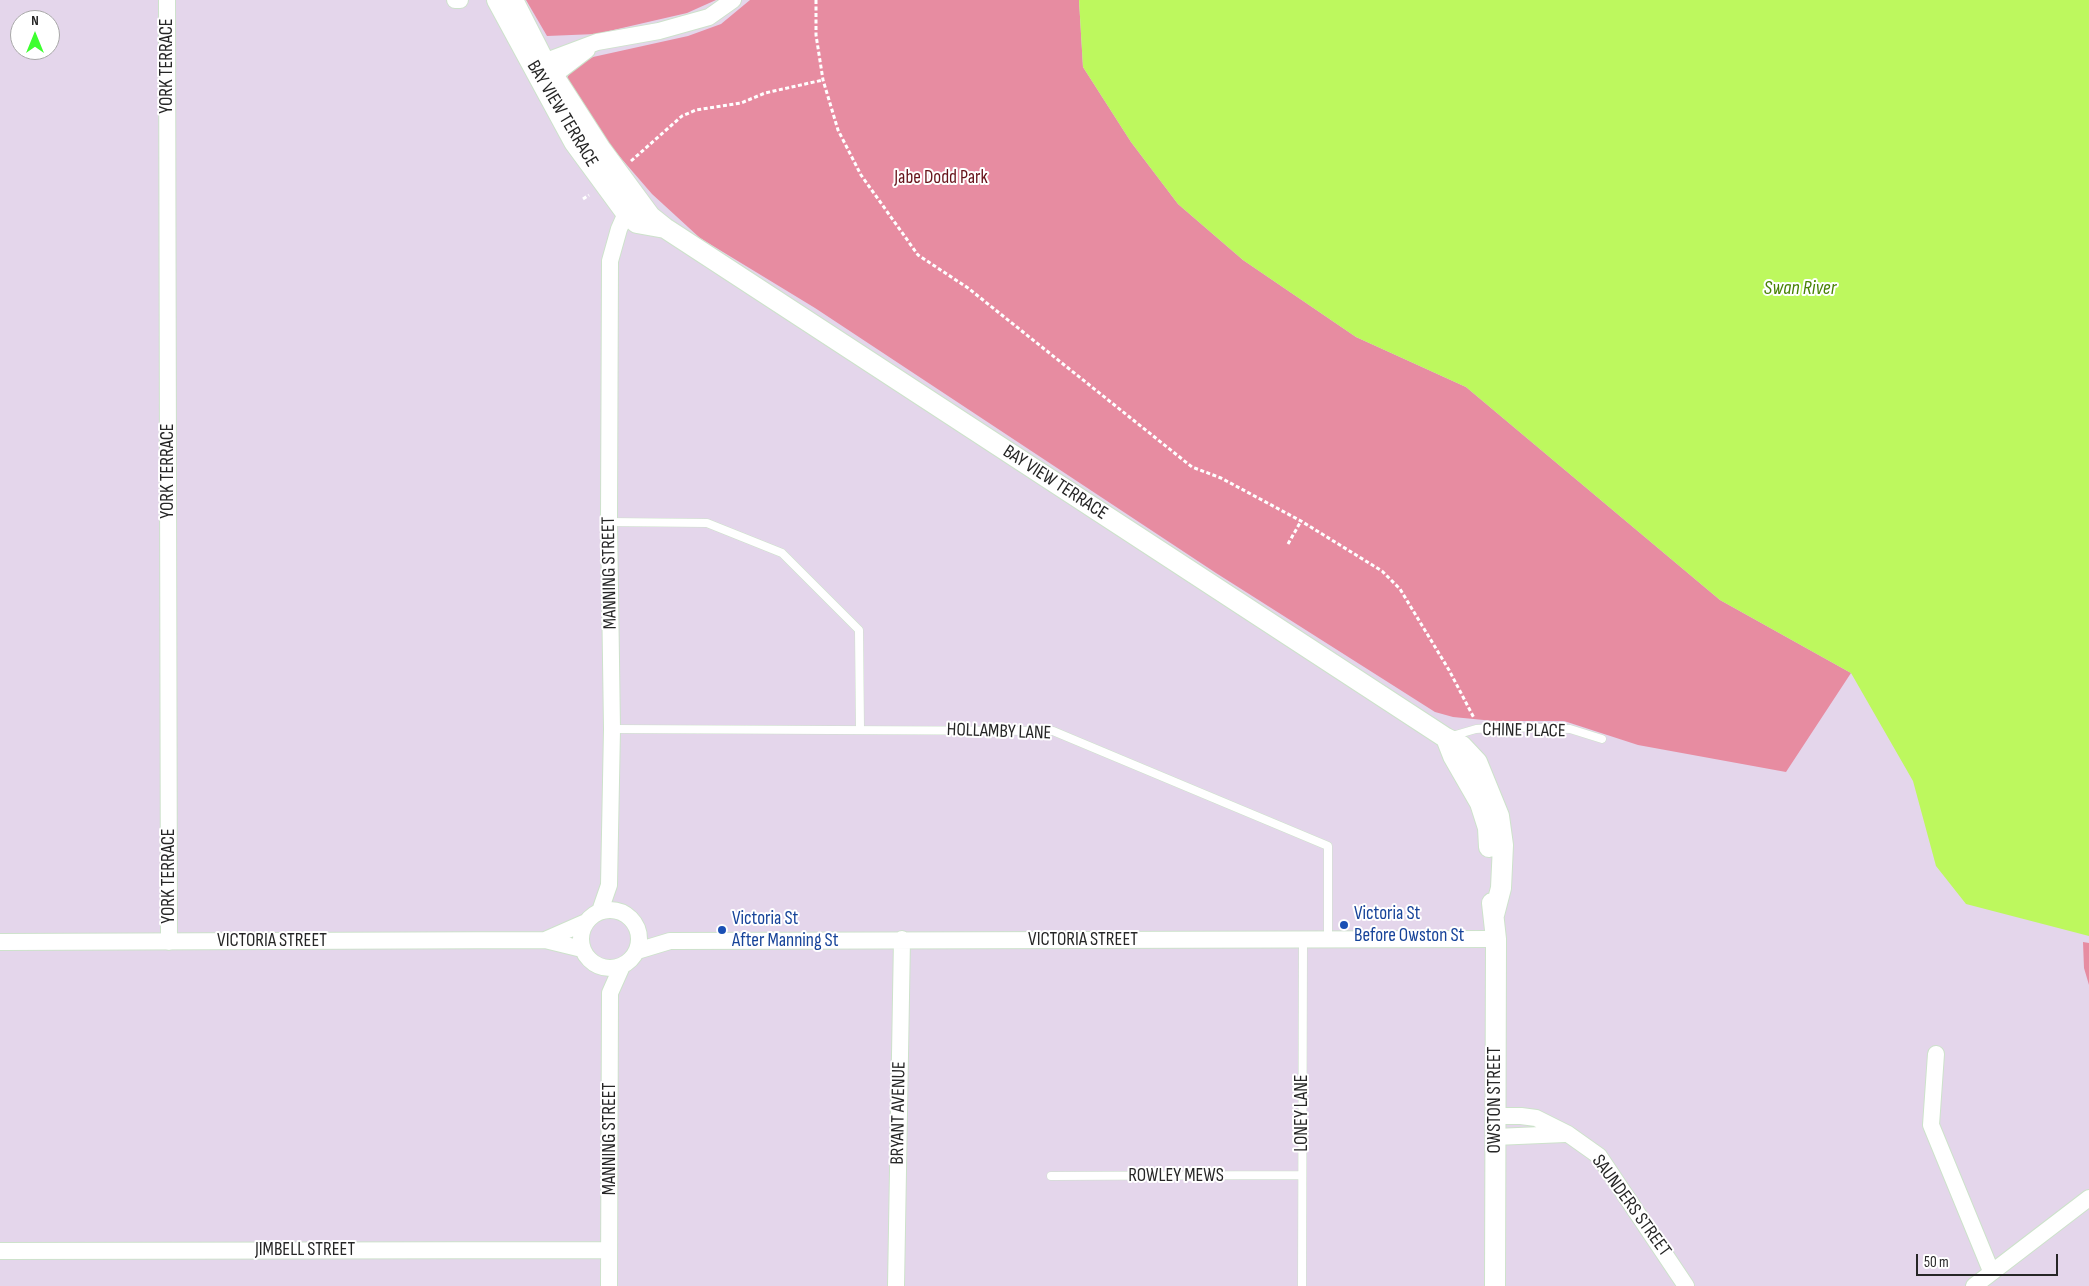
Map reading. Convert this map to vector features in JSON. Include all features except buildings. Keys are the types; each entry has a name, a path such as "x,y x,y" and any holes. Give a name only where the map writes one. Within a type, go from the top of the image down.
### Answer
{"street":[{"name":"YORK TERRACE","path":"167,0 170,942"},
{"path":"455,0 460,0"},
{"name":"BAY VIEW TERRACE","path":"497,0 612,178 636,210 1446,738"},
{"name":"BAY VIEW TERRACE","path":"512,0 544,72"},
{"path":"544,72 597,42 659,31 709,17 733,0"},
{"name":"MANNING STREET","path":"600,911 610,884 612,729 609,522 610,261 636,210"},
{"name":"OWSTON STREET","path":"1446,738 1453,756 1481,788 1499,816 1503,845 1501,888 1494,915 1496,939 1495,1286"},
{"name":"MANNING STREET","path":"610,884 626,914"},
{"path":"600,911 618,911 626,914 637,928 639,936 637,951 622,966 603,968 594,964 582,949 582,930 586,922 600,911"},
{"name":"VICTORIA STREET","path":"545,940 586,922"},
{"name":"VICTORIA STREET","path":"637,928 670,941"},
{"name":"VICTORIA STREET","path":"637,951 670,941 902,939 1328,941 1496,939"},
{"name":"BRYANT AVENUE","path":"896,1286 902,939"},
{"name":"VICTORIA STREET","path":"0,942 545,940 582,949"},
{"name":"MANNING STREET","path":"594,964 610,993"},
{"name":"MANNING STREET","path":"610,1286 610,993 622,966"},
{"path":"1936,1054 1931,1125 1991,1271"},
{"name":"SAUNDERS STREET","path":"1495,1116 1536,1118 1568,1134 1599,1156 1686,1286"},
{"path":"1495,1137 1568,1134"},
{"path":"1974,1286 1991,1271 2089,1198"},
{"name":"JIMBELL STREET","path":"0,1251 610,1250"}],"lane":[{"path":"609,522 707,523 782,553 859,630 860,730"},
{"name":"CHINE PLACE","path":"1446,738 1476,729 1508,726 1570,729 1602,740"},
{"name":"HOLLAMBY LANE","path":"612,729 1053,731 1328,846 1328,941"},
{"name":"LONEY LANE","path":"1302,941 1302,1286"},
{"name":"ROWLEY MEWS","path":"1051,1176 1302,1175"}],"path":[{"path":"816,0 816,34 823,80 838,130 862,174 918,255 968,288 1192,467 1221,478 1301,521 1382,571 1400,589 1449,670 1472,714 1476,729"},
{"path":"583,199 612,178 682,116 696,110 741,103 765,93 823,80"},
{"path":"1288,544 1301,521"}],"green space":[{"path":"526,0 716,0 687,13 596,34 547,36"},
{"name":"Jabe Dodd Park","path":"750,0 1079,0 1083,67 1131,142 1178,204 1243,260 1356,337 1466,387 1720,600 1851,673 1786,772 1638,745 1564,721 1494,721 1453,717 1435,712 1216,573 815,308 700,238 652,194 614,150 565,81 573,68 593,57 688,36 721,24"},
{"path":"2083,942 2089,943 2089,985 2084,968"}],"water":[{"name":"Swan River","path":"1079,0 2089,0 2089,936 1966,904 1936,866 1913,781 1851,673 1720,600 1466,387 1356,337 1243,260 1178,204 1131,142 1083,67"}],"place":[{"name":"Victoria St Before Owston St","path":"1344,925"},
{"name":"Victoria St After Manning St","path":"722,930"}]}
